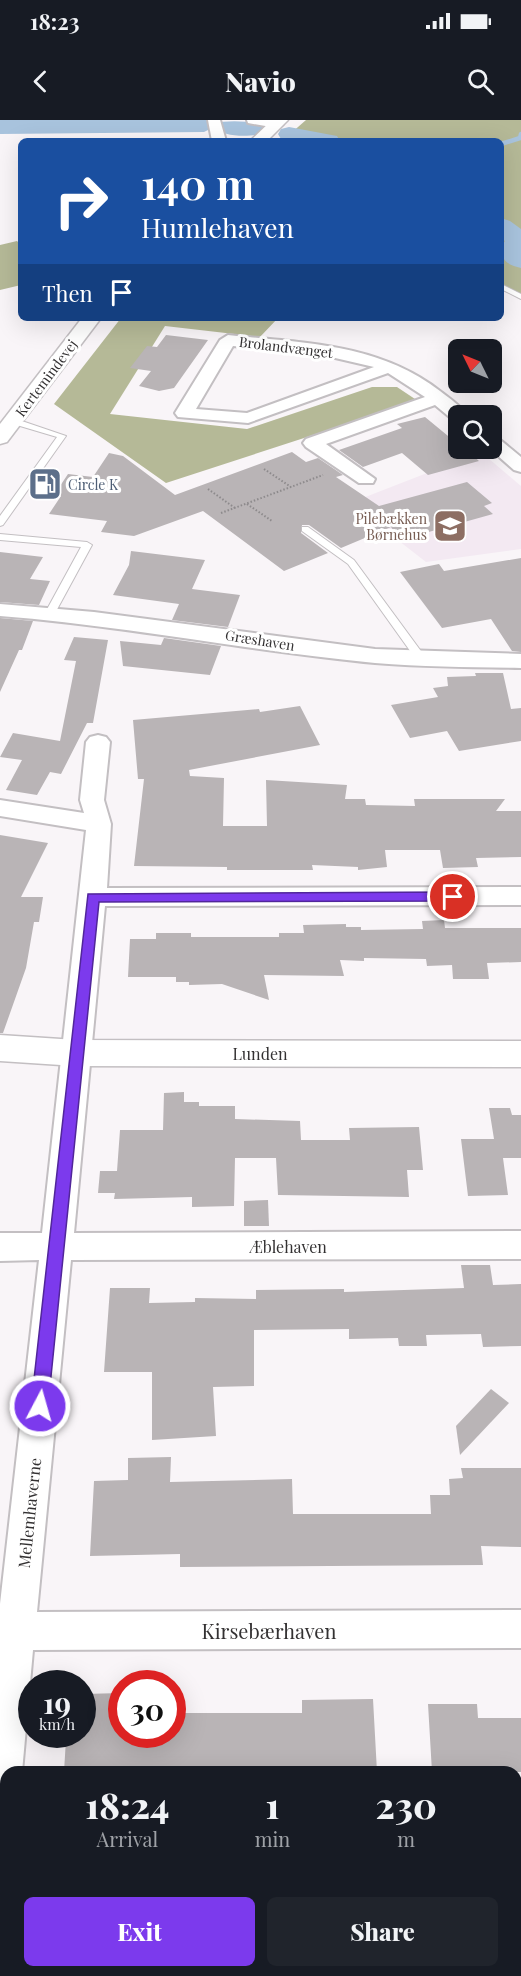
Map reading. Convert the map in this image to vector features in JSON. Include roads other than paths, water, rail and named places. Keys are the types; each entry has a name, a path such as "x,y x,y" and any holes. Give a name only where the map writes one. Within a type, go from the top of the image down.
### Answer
{"main road":[{"path":"261,138 279,122"},
{"name":"Kertemindevej","path":"0,438 90,321"},
{"name":"Lunden","path":"0,1048 76,1053 521,1054"}],"street":[{"path":"214,120 218,138"},
{"path":"253,120 279,122"},
{"name":"Brolandvænget","path":"387,367 373,375 248,418 184,413 228,340 336,352 367,359 387,367 404,374 448,407"},
{"path":"366,479 312,443 438,398"},
{"path":"502,450 521,466"},
{"name":"Græshaven","path":"0,610 159,625 327,650 422,660 521,661"},
{"name":"Mellemhaverne","path":"1,1766 8,1631 56,1248 93,897 99,824 92,800 98,742"},
{"path":"0,808 99,824"},
{"path":"93,897 521,897"},
{"name":"Æblehaven","path":"0,1247 521,1245"},
{"name":"Kirsebærhaven","path":"8,1631 521,1629"}],"lane":[{"path":"504,288 521,297"},
{"path":"0,523 62,436 13,421"},
{"path":"305,529 351,562 422,660"},
{"path":"0,537 87,545 50,613"}],"waterway":[{"path":"0,127 204,125"},
{"path":"224,126 252,129"},
{"path":"289,134 312,138"},
{"path":"504,143 520,138 521,134"},
{"path":"504,228 520,240 513,249 516,258 521,260"}],"place":[{"name":"Circle K","path":"45,484"},
{"name":"Pilebækken Børnehus","path":"450,526"}]}
